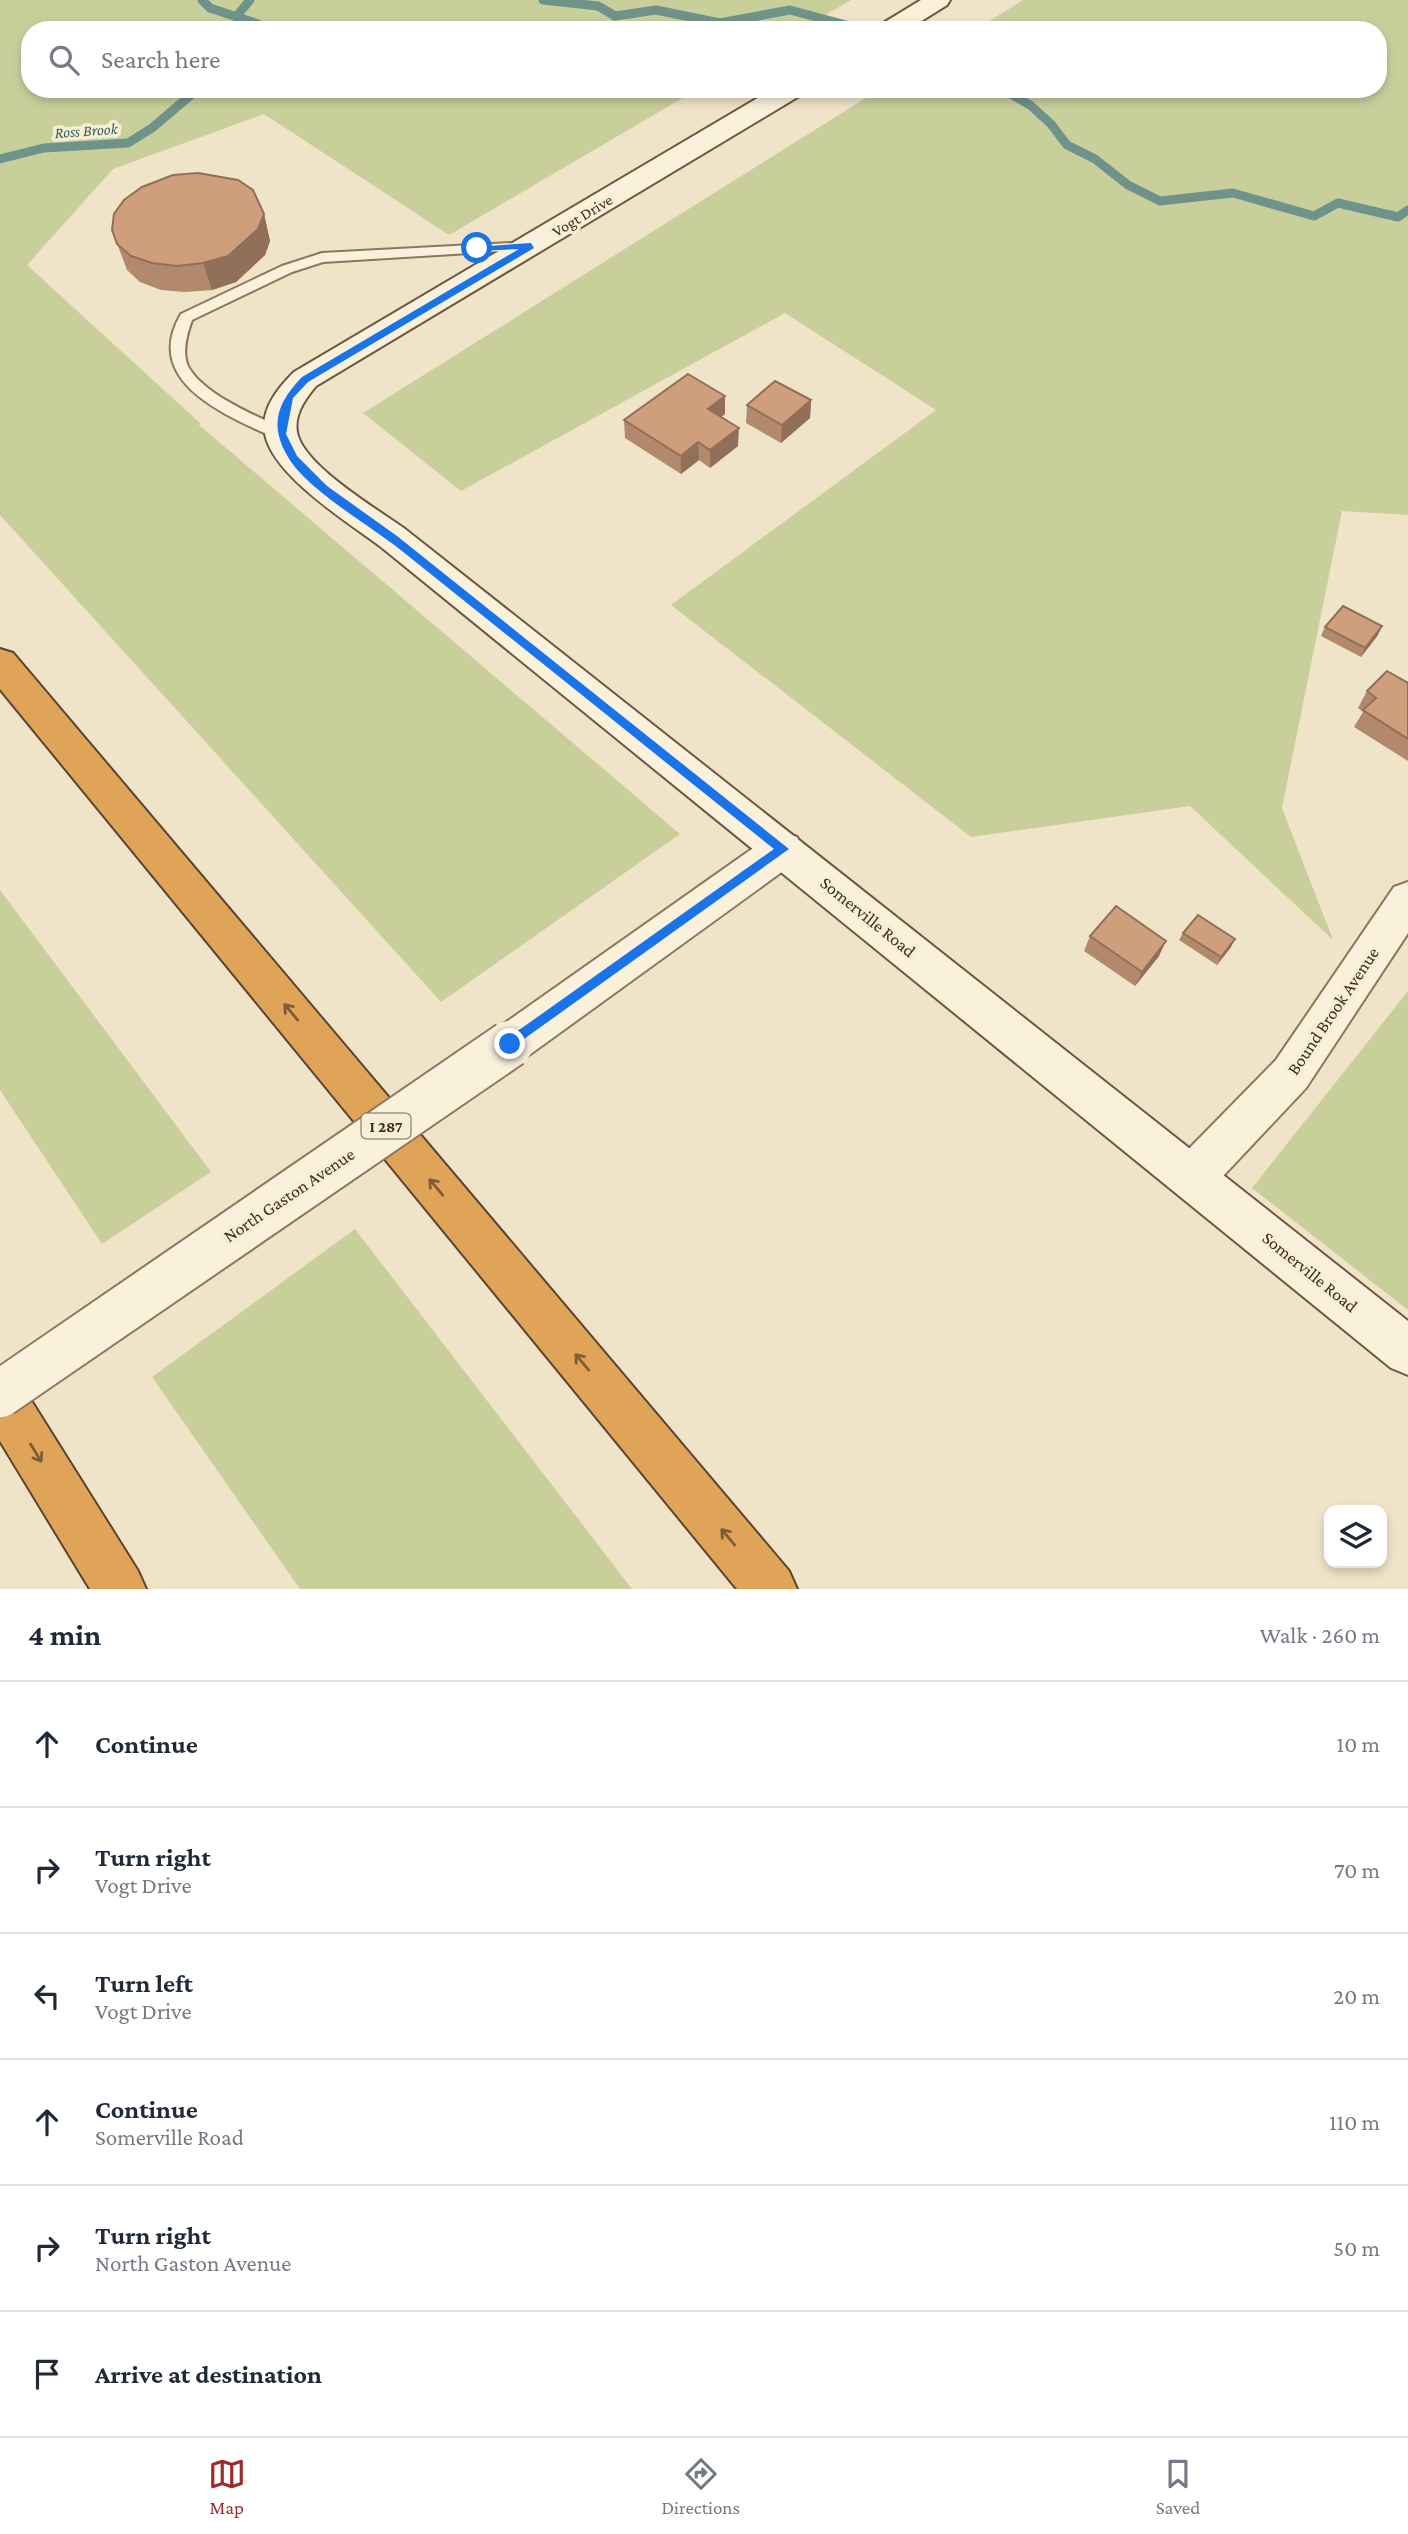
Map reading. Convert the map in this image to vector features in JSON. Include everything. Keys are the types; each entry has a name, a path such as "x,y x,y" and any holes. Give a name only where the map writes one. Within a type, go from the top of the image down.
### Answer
{"highway":[{"name":"I 287","path":"0,663 771,1589"},
{"path":"0,1395 120,1589"}],"street":[{"path":"904,21 938,0"},
{"name":"Vogt Drive","path":"281,434 288,397 305,380 777,98"},
{"name":"Somerville Road","path":"281,434 293,458 324,488 393,538 1408,1351"},
{"name":"North Gaston Avenue","path":"0,1395 510,1044 783,849"},
{"name":"Bound Brook Avenue","path":"1192,1177 1292,1074 1408,899"}],"lane":[{"path":"281,434 215,399 183,372 176,339 186,317 288,269 322,258 531,246"}],"green space":[{"path":"0,0 851,0 815,21 21,21 21,98 683,98 449,235 264,114 113,169 27,265 200,423 199,425 680,834 441,1002 0,515"},
{"path":"1023,0 1408,0 1408,515 1342,511 1282,808 1333,940 1190,806 971,837 671,605 936,410 785,313 461,491 363,413 866,98 1387,98 1387,21 989,21"},
{"path":"0,890 211,1172 102,1244 0,1090"},
{"path":"1408,991 1408,1310 1252,1188"},
{"path":"355,1229 632,1589 300,1589 152,1377"}],"building":[{"path":"198,173 238,180 253,190 264,214 258,229 228,256 177,266 152,263 131,256 117,244 112,230 114,214 124,200 142,187 173,175"},
{"path":"688,374 725,396 708,409 739,428 710,450 698,442 681,456 624,420"},
{"path":"775,381 811,400 782,425 747,405"},
{"path":"1343,606 1382,626 1365,648 1325,627"},
{"path":"1387,671 1408,683 1408,739 1363,710 1376,698 1367,691"},
{"path":"1116,906 1166,941 1142,972 1090,936"},
{"path":"1198,915 1235,939 1221,957 1183,933"}],"waterway":[{"name":"Ross Brook","path":"202,0 210,8 236,17"},
{"path":"236,17 250,0"},
{"path":"543,0 598,6 615,16 656,10 710,21"},
{"path":"731,21 790,10 831,21"},
{"name":"Ross Brook","path":"236,17 249,21"},
{"name":"Ross Brook","path":"0,159 44,148 128,143 152,128 187,98"},
{"path":"1018,98 1051,124 1067,145 1095,159 1128,185 1160,201 1233,193 1314,216 1338,203 1398,217 1408,210"}],"route":[{"path":"477,248 531,246 305,380 288,397 282,420 281,434 293,458 324,488 393,538 783,849 510,1044"}]}
